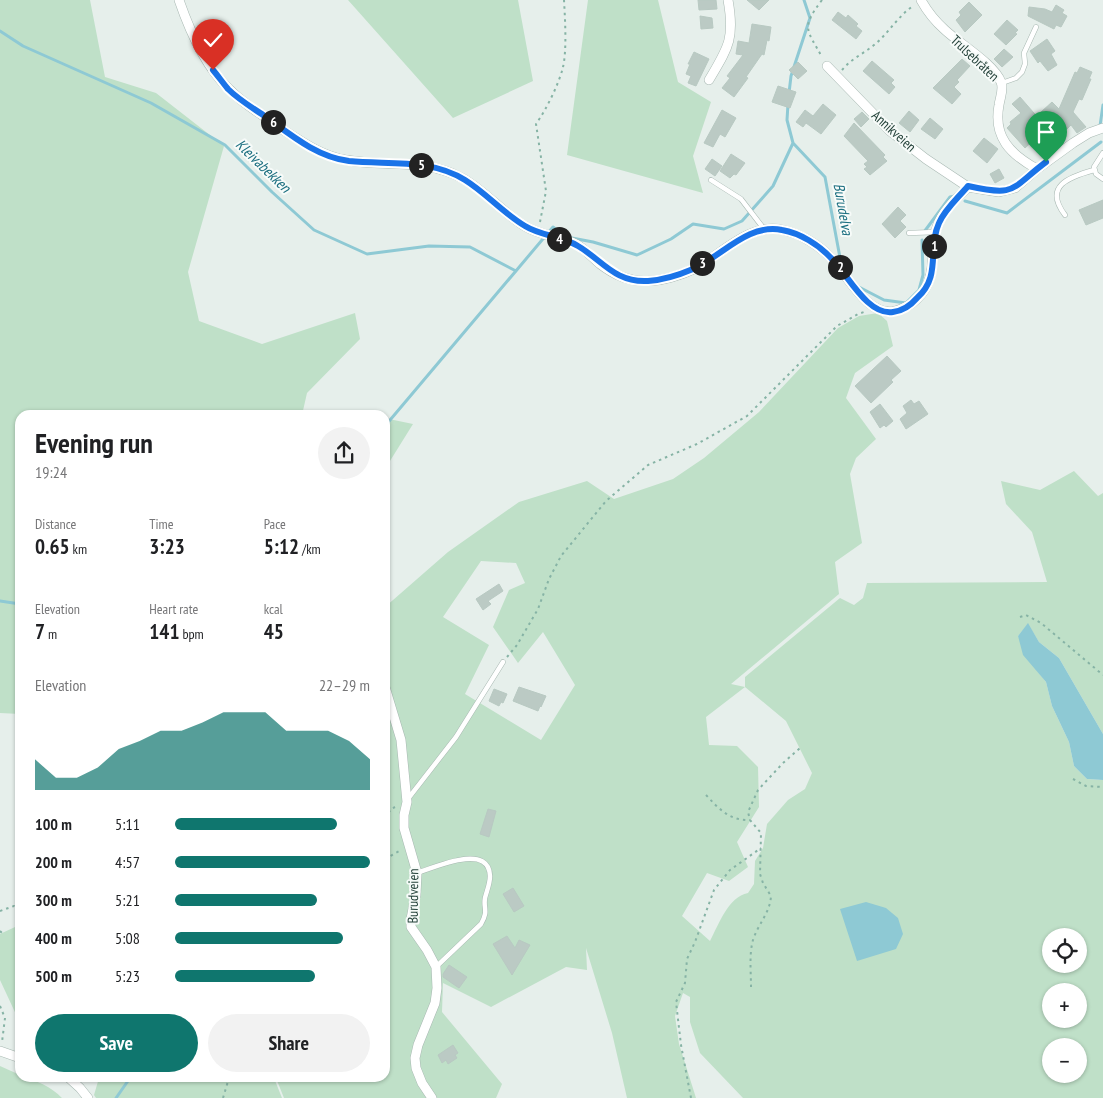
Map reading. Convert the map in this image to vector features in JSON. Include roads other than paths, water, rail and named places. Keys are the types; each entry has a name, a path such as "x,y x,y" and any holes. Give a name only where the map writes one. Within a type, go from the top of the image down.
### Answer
{"street":[{"path":"179,0 186,22 213,70 228,89 311,148 331,157 348,160 416,164 447,171 476,187 524,226 538,233 576,244 612,272 628,280 647,281 672,277 695,268 741,239 764,229 784,230 819,247 834,260 865,300 876,309 892,312 905,308 921,295 928,286 931,276 936,232 942,216 968,186"},
{"path":"709,80 726,52 730,40 731,17 728,0"},
{"name":"Trulsebråten","path":"921,0 930,15 944,30 989,68 1002,83 997,124 999,133 1005,143 1018,157 1037,169"},
{"name":"Annikveien","path":"827,66 890,131 926,159 968,186 989,191 1008,191 1019,185 1037,169 1081,138 1101,129"},
{"name":"Burudveien","path":"390,704 401,740 407,802 404,828 417,873 416,894 410,919 411,927 436,967 437,988 435,1003 418,1045 415,1058 416,1068 422,1083 432,1098"},
{"path":"0,1050 15,1056"},
{"path":"73,1082 88,1098"}],"lane":[{"path":"1002,83 1016,78 1022,72 1025,64 1024,53 1036,27"},
{"path":"1103,153 1094,164 1096,174 1103,179"},
{"path":"1065,215 1057,203 1056,197 1059,188 1071,178 1094,170"},
{"path":"711,180 734,193 747,206 764,229"},
{"path":"909,233 936,232"},
{"path":"407,802 456,737 503,662"},
{"path":"417,873 457,860 473,858 485,864 490,873 489,886 484,901 485,916 481,924 436,967"}],"water":[{"path":"1028,623 1039,642 1059,658 1103,734 1103,780 1087,779 1074,766 1069,742 1052,706 1046,682 1023,655 1018,636"},
{"path":"866,902 886,908 898,918 903,934 896,949 857,961 840,909"}],"waterway":[{"path":"789,93 791,76 810,18 804,0"},
{"name":"Kleivabekken","path":"0,31 23,46 151,103 225,145 272,192 314,230 367,254 429,246 470,247 516,271"},
{"path":"572,238 637,255 671,239 693,224 724,229 742,221 773,186 793,143 787,120 788,104"},
{"name":"Burudelva","path":"1100,126 1103,105"},
{"name":"Burudelva","path":"965,201 1007,213 1101,142"},
{"name":"Burudelva","path":"793,143 825,177 841,263 844,267"},
{"name":"Burudelva","path":"924,232 950,197 955,196"},
{"path":"390,420 553,227 565,237"},
{"name":"Burudelva","path":"857,286 884,300 906,303 919,290 923,275 922,240"},
{"path":"0,601 15,603"},
{"path":"116,1098 127,1082"}]}
